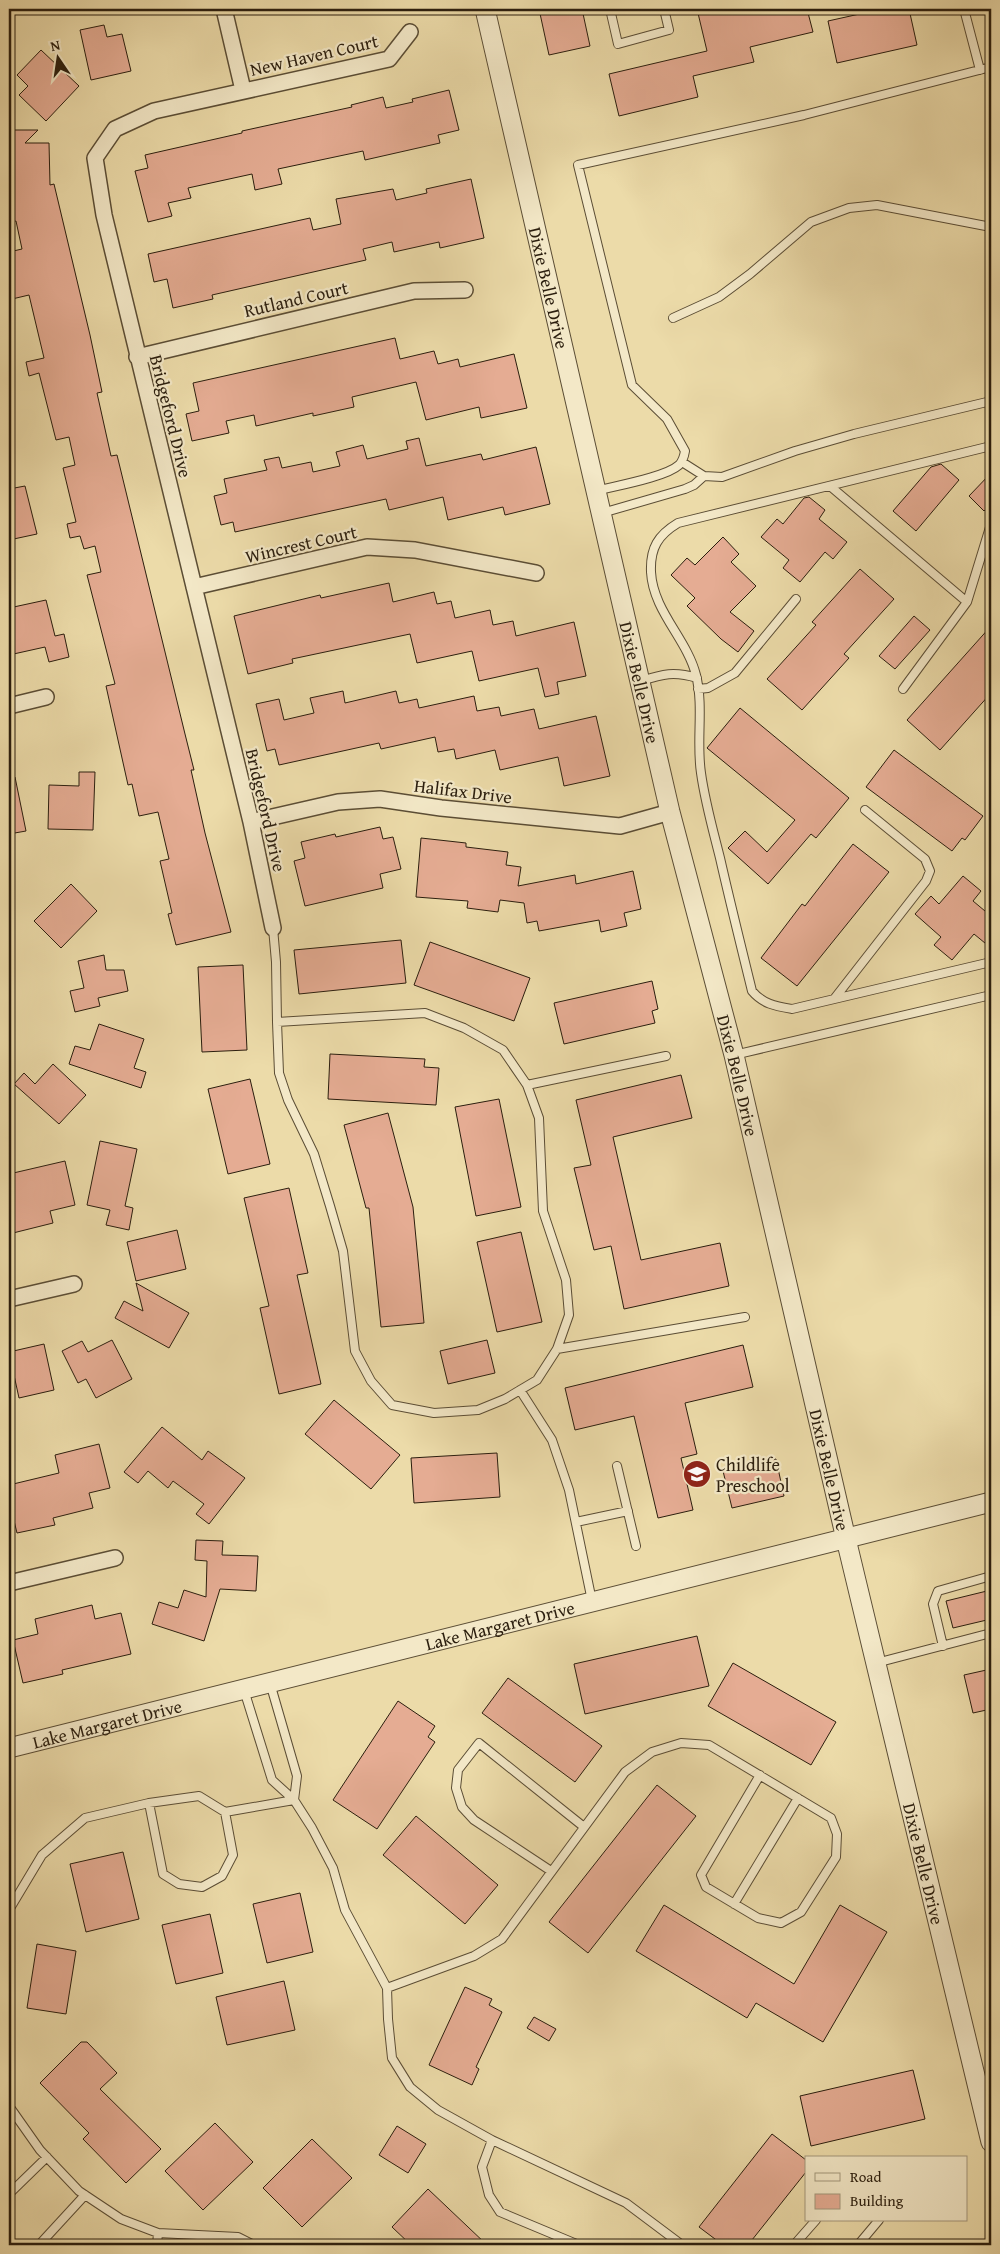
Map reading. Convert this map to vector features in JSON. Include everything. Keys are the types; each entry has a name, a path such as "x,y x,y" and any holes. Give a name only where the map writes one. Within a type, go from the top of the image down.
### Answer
{"street":[{"path":"224,9 243,90"},
{"name":"Dixie Belle Drive","path":"486,9 670,812 734,1055 846,1539 991,2142"},
{"name":"New Haven Court","path":"243,90 389,59 410,32"},
{"name":"Bridgeford Drive","path":"243,90 154,111 115,129 95,158 99,195 251,822 273,928"},
{"name":"Rutland Court","path":"137,357 414,290 465,290"},
{"name":"Wincrest Court","path":"194,587 367,547 415,550 536,573"},
{"path":"9,706 46,697"},
{"name":"Halifax Drive","path":"251,822 338,802 380,799 508,815 620,826 670,812"},
{"path":"9,1299 74,1284"},
{"name":"Lake Margaret Drive","path":"9,1748 991,1502"},
{"path":"9,1583 115,1558"}],"lane":[{"path":"610,9 618,44 669,30 664,9"},
{"path":"964,9 980,70"},
{"path":"596,491 659,475 677,467 682,462 685,451 667,419 632,385 578,165 804,115 991,67"},
{"path":"673,318 719,297 750,274 811,222 849,208 877,205 991,227"},
{"path":"682,462 704,476 722,477 795,451 846,436 991,401"},
{"path":"991,446 678,524 662,534 654,545 651,573 655,591 666,616 692,660 697,678 700,712 699,753 704,793 752,990 758,999 768,1005 792,1009 991,962"},
{"path":"602,513 685,489 694,485 704,476"},
{"path":"830,486 967,602"},
{"path":"903,689 967,602 991,524"},
{"path":"698,688 708,688 735,674 796,599"},
{"path":"640,681 669,673 680,673 697,678"},
{"path":"834,999 926,881 930,872 925,859 865,810"},
{"path":"273,928 276,962 277,1022 279,1073 288,1100 314,1154 330,1206 343,1251 355,1351 371,1381 392,1405 434,1413 478,1410 505,1399 537,1380 557,1349 569,1315 566,1280 543,1211 539,1118 527,1085 503,1050 464,1028 425,1012 277,1022"},
{"path":"734,1055 991,995"},
{"path":"527,1085 666,1056"},
{"path":"557,1349 745,1317"},
{"path":"520,1390 552,1440 569,1490 592,1602"},
{"path":"617,1466 636,1546"},
{"path":"576,1522 628,1511"},
{"path":"943,1646 932,1604 938,1591 991,1576"},
{"path":"876,1663 991,1633"},
{"path":"269,1682 297,1776 294,1800"},
{"path":"243,1688 272,1780 294,1800 312,1828 332,1868 345,1910 387,1988 392,2058 410,2087 438,2110 492,2140 626,2203 682,2245"},
{"path":"552,1871 474,1820 462,1807 456,1788 458,1770 479,1743 584,1827"},
{"path":"387,1988 474,1956 502,1939 625,1772 652,1752 681,1743 709,1745 760,1775 831,1818 837,1834 836,1857 801,1912 782,1923 758,1918 734,1904 706,1887 701,1875 760,1775"},
{"path":"9,1910 42,1855 85,1818 149,1803 199,1796 225,1812 294,1800"},
{"path":"734,1904 798,1798"},
{"path":"149,1803 163,1874 179,1884 202,1887 222,1876 233,1855 225,1812"},
{"path":"9,2106 47,2157 79,2191 121,2219 158,2233 238,2237 254,2245"},
{"path":"492,2140 482,2167 489,2194 500,2212 579,2245"},
{"path":"9,2194 47,2157"},
{"path":"39,2245 85,2195"},
{"path":"794,2245 814,2222"},
{"path":"858,2245 877,2222"},
{"path":"157,2245 158,2233"}],"building":[{"path":"539,9 582,9 590,46 549,55"},
{"path":"697,9 807,9 813,32 750,47 754,62 693,76 698,97 619,116 609,74 707,51"},
{"path":"882,9 909,9 917,45 837,63 828,21"},
{"path":"104,25 107,37 122,34 131,71 91,80 80,30"},
{"path":"41,50 79,86 46,121 19,95 28,86 17,75"},
{"path":"449,90 459,130 438,135 440,143 365,160 363,151 278,169 282,184 255,190 252,174 188,188 191,198 168,203 172,216 148,222 135,171 148,168 145,155 352,107 351,105 383,97 386,108 413,102 412,99"},
{"path":"9,130 38,130 25,143 49,143 50,185 54,184 90,335 102,392 97,393 111,456 117,455 194,770 191,770 205,833 231,932 176,945 168,914 172,913 160,861 169,859 158,812 139,816 132,784 128,785 106,686 115,684 87,575 101,572 95,546 84,549 80,536 70,538 67,524 76,522 63,468 75,465 69,437 56,440 39,373 29,376 26,362 44,358 29,295 12,299 9,285 9,252 22,249 16,221 9,222"},
{"path":"471,179 484,238 440,248 439,242 394,252 392,242 363,249 366,260 212,295 213,299 173,308 167,279 154,282 148,254 310,218 313,230 341,224 336,199 393,189 396,200 427,193 426,189"},
{"path":"395,338 400,359 434,351 438,364 458,359 460,367 514,354 527,408 481,418 479,407 426,420 416,382 352,397 354,407 313,416 313,413 256,426 254,415 226,421 229,433 192,441 186,414 199,411 193,383"},
{"path":"419,438 426,466 481,454 483,460 536,447 550,504 505,515 503,507 448,520 443,497 389,510 386,499 235,532 233,522 221,525 214,496 227,493 224,479 267,470 264,460 279,457 282,468 311,462 313,472 340,466 336,452 363,445 367,459 408,449 406,441"},
{"path":"941,464 959,480 916,531 893,511 931,467"},
{"path":"991,473 991,504 984,511 969,496"},
{"path":"25,486 37,534 9,540 9,489"},
{"path":"809,497 825,510 819,519 847,542 833,559 825,552 800,582 783,568 789,560 761,537 777,519 783,524 804,498"},
{"path":"723,537 739,554 731,562 756,586 730,612 754,631 738,652 721,639 687,606 695,598 671,575 687,558 695,565"},
{"path":"860,569 894,599 844,654 849,658 802,710 767,679 816,625 812,622"},
{"path":"389,583 393,602 434,592 437,604 451,601 455,618 490,610 493,625 513,621 516,636 574,622 586,676 557,682 559,694 545,697 538,668 479,681 472,651 417,663 410,634 292,659 293,663 248,674 234,616 320,595 321,598"},
{"path":"46,600 55,636 64,634 69,657 49,662 45,647 9,655 9,608"},
{"path":"914,616 930,630 895,669 879,656"},
{"path":"991,626 991,693 940,750 907,720"},
{"path":"343,691 345,703 396,691 399,703 417,699 419,708 474,696 477,711 499,707 501,716 534,709 539,729 596,716 610,776 564,786 558,757 500,770 495,750 456,759 454,749 438,752 435,737 381,749 379,743 279,765 275,749 267,751 256,704 279,699 284,720 314,713 310,698"},
{"path":"740,708 849,798 816,838 811,834 768,884 728,848 745,831 767,852 795,820 707,748"},
{"path":"894,750 983,816 965,840 962,838 952,851 866,787"},
{"path":"79,772 95,772 93,830 48,829 49,785 79,786"},
{"path":"15,777 26,831 9,834 9,778"},
{"path":"380,827 383,839 393,837 401,869 380,874 383,888 305,906 294,861 305,858 301,842 335,834 336,837"},
{"path":"421,838 466,843 466,847 508,852 506,865 521,867 518,886 575,875 576,884 633,871 641,909 624,913 627,926 601,932 599,920 539,931 537,921 527,923 524,903 500,900 498,912 467,908 468,901 416,897"},
{"path":"853,844 889,872 797,986 761,958 802,904 805,906"},
{"path":"963,876 981,891 973,901 991,916 991,948 974,934 952,960 934,945 941,937 915,914 931,896 939,904"},
{"path":"71,884 97,911 61,948 34,921"},
{"path":"401,940 406,983 299,994 294,950"},
{"path":"430,942 530,978 514,1021 414,985"},
{"path":"104,955 106,970 124,970 128,991 98,998 100,1006 75,1012 70,991 84,988 78,961"},
{"path":"243,965 247,1050 202,1052 198,967"},
{"path":"652,981 658,1009 652,1011 655,1023 564,1044 554,1003"},
{"path":"99,1024 144,1039 134,1068 146,1072 141,1088 69,1064 75,1046 90,1050"},
{"path":"330,1054 425,1059 424,1067 439,1068 436,1105 328,1099"},
{"path":"53,1064 86,1095 59,1124 14,1084 24,1073 35,1084"},
{"path":"681,1075 692,1118 613,1137 641,1260 720,1243 729,1286 624,1309 611,1246 594,1250 574,1168 591,1165 576,1100"},
{"path":"250,1079 270,1164 228,1174 208,1089"},
{"path":"499,1099 521,1207 476,1216 455,1107"},
{"path":"388,1113 413,1207 424,1323 381,1327 369,1208 366,1208 344,1125"},
{"path":"100,1141 137,1149 125,1206 133,1208 129,1230 106,1225 110,1210 87,1205"},
{"path":"65,1161 75,1205 50,1211 53,1223 9,1234 9,1174"},
{"path":"289,1188 308,1273 297,1275 321,1384 279,1394 260,1308 269,1306 244,1198"},
{"path":"177,1230 186,1269 136,1281 127,1242"},
{"path":"521,1232 542,1322 497,1332 477,1242"},
{"path":"136,1283 189,1313 169,1348 115,1318 124,1301 143,1311"},
{"path":"112,1340 132,1379 96,1398 86,1379 78,1383 62,1351 82,1341 88,1352"},
{"path":"487,1340 495,1373 448,1384 440,1351"},
{"path":"44,1344 54,1390 19,1398 12,1366 9,1367 9,1352"},
{"path":"743,1345 753,1387 685,1403 697,1454 681,1458 693,1510 658,1518 634,1416 575,1430 565,1388"},
{"path":"334,1400 400,1455 371,1489 305,1434"},
{"path":"162,1427 202,1460 208,1451 245,1478 209,1524 196,1514 204,1504 173,1481 168,1488 148,1471 138,1483 124,1472"},
{"path":"99,1444 110,1488 89,1493 93,1508 53,1518 55,1525 17,1533 9,1500 9,1485 59,1473 55,1455"},
{"path":"497,1453 500,1497 414,1503 411,1458"},
{"path":"776,1459 784,1496 732,1508 723,1471"},
{"path":"196,1540 223,1541 222,1555 258,1556 256,1591 220,1589 204,1641 152,1624 159,1602 178,1608 184,1590 206,1597 207,1561 195,1560"},
{"path":"991,1590 991,1619 953,1628 946,1601"},
{"path":"92,1605 95,1619 121,1613 131,1654 62,1670 63,1674 23,1683 13,1640 38,1634 35,1619"},
{"path":"697,1636 709,1686 585,1714 574,1664"},
{"path":"733,1663 836,1722 811,1765 708,1706"},
{"path":"991,1669 991,1709 973,1713 964,1675"},
{"path":"508,1678 602,1746 575,1782 482,1713"},
{"path":"398,1701 435,1726 428,1737 435,1742 377,1829 333,1800"},
{"path":"657,1785 696,1816 588,1953 549,1922"},
{"path":"416,1816 498,1885 465,1924 383,1855"},
{"path":"123,1852 139,1919 86,1932 70,1864"},
{"path":"300,1893 313,1952 267,1963 253,1904"},
{"path":"664,1905 794,1984 840,1905 887,1932 823,2042 756,2003 747,2018 636,1951"},
{"path":"210,1914 223,1973 176,1984 162,1925"},
{"path":"37,1944 76,1951 66,2014 27,2008"},
{"path":"284,1981 295,2030 227,2045 216,1997"},
{"path":"465,1987 492,1999 489,2005 502,2012 476,2067 479,2069 472,2085 429,2065"},
{"path":"534,2017 556,2029 549,2041 527,2028"},
{"path":"81,2042 87,2042 117,2073 100,2089 161,2149 126,2183 83,2139 89,2133 40,2083"},
{"path":"913,2070 925,2119 811,2146 800,2096"},
{"path":"215,2123 253,2162 203,2210 165,2171"},
{"path":"397,2126 426,2144 408,2173 379,2155"},
{"path":"772,2134 805,2159 805,2173 748,2245 723,2245 699,2227"},
{"path":"312,2139 352,2178 302,2227 263,2188"},
{"path":"428,2189 487,2245 411,2245 392,2227"}],"place":[{"name":"Childlife Preschool","path":"697,1474"}]}
